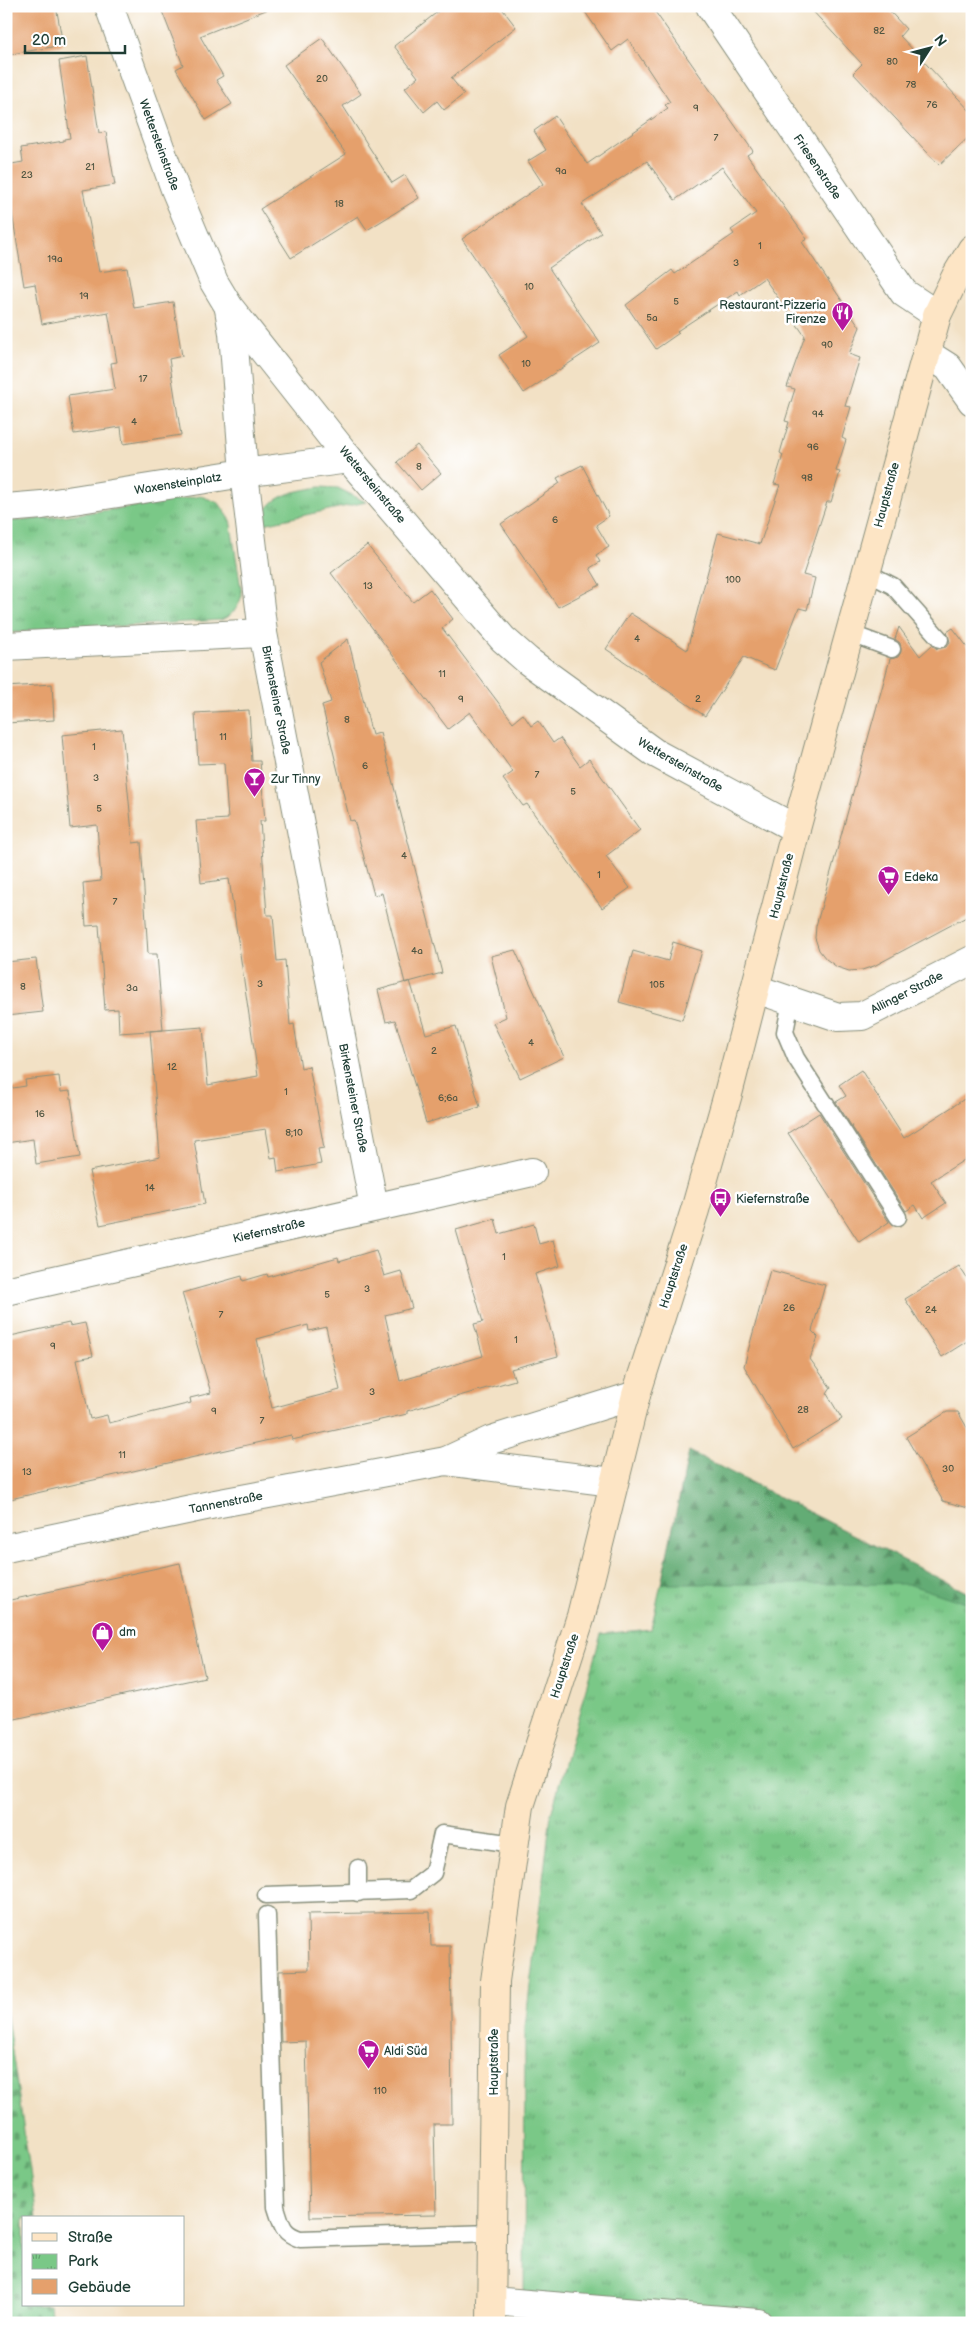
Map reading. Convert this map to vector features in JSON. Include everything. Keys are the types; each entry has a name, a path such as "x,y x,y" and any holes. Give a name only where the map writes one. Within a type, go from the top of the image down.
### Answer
{"main road":[{"name":"Hauptstraße","path":"491,2312 495,1981 520,1806 581,1616 636,1395 695,1210 756,989 796,829 937,314 956,276 972,250"}],"street":[{"name":"Wettersteinstraße","path":"109,6 175,189 214,282 229,307 349,459 498,634 528,661 655,753 796,829"},
{"name":"Friesenstraße","path":"710,6 904,293 937,314"},
{"name":"Birkensteiner Straße","path":"229,307 233,334 244,473 263,633 374,1207"},
{"path":"926,353 948,367 972,400"},
{"name":"Waxensteinplatz","path":"6,508 42,506 244,473 349,459"},
{"path":"6,646 263,633"},
{"name":"Allinger Straße","path":"756,989 838,1017 862,1016 972,960"},
{"name":"Kiefernstraße","path":"6,1291 532,1172"},
{"name":"Tannenstraße","path":"6,1548 215,1504 446,1461 491,1440 636,1395"},
{"name":"Tannenstraße","path":"446,1461 613,1482"},
{"path":"491,2312 758,2323"}],"lane":[{"path":"866,572 893,586 940,639"},
{"path":"849,633 892,649"},
{"path":"791,1001 785,1032 796,1058 898,1217"},
{"path":"266,1895 411,1890 433,1873 442,1834 514,1844"},
{"path":"358,1868 358,1893"},
{"path":"267,1915 276,2207 282,2227 289,2235 300,2239 493,2233"}],"green space":[{"path":"320,487 338,488 366,502 259,525 269,507 282,496"},
{"path":"201,496 219,503 230,519 242,595 232,613 221,620 6,633 6,521 29,520 140,506"},
{"path":"689,1451 972,1595 972,1647 661,1584"},
{"path":"661,1584 908,1584 972,1605 972,2323 524,2323 525,2027 551,1814 601,1634 651,1629"},
{"path":"6,2011 37,2216 22,2216 22,2306 50,2306 52,2323 6,2323"}],"building":[{"path":"6,6 56,6 63,45 6,55"},
{"path":"160,6 271,6 271,8 200,36 223,76 216,80 232,104 206,120 176,69 183,65"},
{"path":"445,6 500,6 516,27 451,78 464,94 444,110 437,101 424,112 405,88 418,77 394,46"},
{"path":"581,6 651,6 753,151 747,155 807,239 802,242 860,327 849,354 860,358 845,406 851,407 842,438 846,440 836,471 840,472 831,502 827,502 803,575 815,578 807,610 799,608 775,670 744,657 705,716 606,649 630,613 687,650 718,533 760,544 780,485 774,484 783,455 780,453 789,422 785,421 795,389 787,387 805,336 764,278 740,295 738,291 677,331 679,333 656,349 626,305 672,270 675,274 734,234 731,230 756,213 722,167 675,200 647,161 582,204 601,233 549,268 600,343 524,393 499,355 528,336 462,239 543,184 528,161 546,150 534,131 555,116 587,164 668,108 665,105 670,102 628,39 612,51"},
{"path":"808,6 885,6 906,29 900,36 972,113 972,134 939,165 853,73 862,64"},
{"path":"322,38 361,94 343,106 392,183 405,175 419,198 367,230 358,216 291,258 260,209 346,154 284,65"},
{"path":"87,56 99,133 106,132 115,185 83,190 99,272 127,268 134,308 173,302 182,356 169,359 181,435 123,444 121,427 74,434 68,396 115,389 111,363 117,362 108,312 42,324 35,284 24,286 11,207 6,208 6,165 23,162 21,148 64,141 64,139 70,138 59,61"},
{"path":"417,445 441,473 421,490 397,462"},
{"path":"582,465 609,516 596,525 609,547 596,555 600,562 590,568 600,585 558,607 501,524 560,483 557,478"},
{"path":"367,545 413,602 430,589 453,619 442,628 513,722 523,714 531,726 538,721 553,743 560,738 580,766 589,759 640,830 606,856 630,888 602,908 527,804 523,806 503,779 513,772 470,712 448,729 331,573"},
{"path":"899,627 920,656 932,645 937,649 946,647 950,642 947,632 953,628 972,653 972,914 874,966 862,970 849,971 837,967 826,959 819,950 815,938 816,926 890,659 898,657 901,652 900,643 895,639"},
{"path":"348,639 372,735 380,733 442,973 405,983 382,893 374,895 354,820 350,821 322,705 331,702 319,662"},
{"path":"52,684 54,720 6,723 6,687"},
{"path":"249,710 252,761 260,761 265,821 260,821 267,915 273,915 277,961 285,960 290,1025 294,1024 301,1068 309,1066 324,1148 318,1149 321,1164 278,1172 276,1157 271,1158 266,1129 194,1140 205,1204 100,1225 89,1171 160,1157 150,1031 203,1027 208,1085 258,1076 229,879 201,883 196,821 228,819 224,763 198,764 195,713"},
{"path":"122,729 133,843 141,842 148,954 157,954 163,1030 119,1033 118,1009 105,1010 99,925 86,926 83,883 101,881 97,825 70,828 62,735"},
{"path":"673,942 702,951 682,1020 619,1002 633,951 668,961"},
{"path":"515,950 564,1057 520,1078 493,1023 506,1017 491,956"},
{"path":"36,959 43,1012 6,1016 6,962"},
{"path":"410,981 426,1034 456,1026 480,1107 426,1123 395,1020 386,1022 378,990"},
{"path":"861,1070 904,1138 972,1094 972,1155 931,1181 946,1203 923,1218 915,1205 906,1211 836,1102 846,1096 839,1085"},
{"path":"59,1076 61,1092 70,1091 80,1157 36,1164 33,1139 6,1143 6,1089 26,1086 25,1080"},
{"path":"819,1113 889,1222 859,1242 788,1133"},
{"path":"495,1219 499,1234 534,1224 539,1244 553,1240 560,1266 535,1274 558,1356 511,1369 515,1380 407,1411 407,1414 292,1440 291,1435 6,1500 6,1337 69,1323 70,1326 85,1323 93,1356 77,1359 90,1419 107,1415 109,1423 191,1403 190,1398 211,1393 182,1293 242,1276 243,1281 267,1274 268,1277 338,1257 339,1261 376,1250 384,1276 401,1271 412,1308 385,1315 400,1381 483,1356 474,1324 483,1322 456,1230","holes":["308,1325 309,1331 326,1327 340,1390 272,1408 257,1339"]},
{"path":"959,1266 972,1286 972,1338 942,1357 905,1299"},
{"path":"770,1270 825,1285 812,1331 818,1337 810,1359 831,1388 827,1394 842,1419 793,1449 744,1366"},
{"path":"947,1412 958,1412 972,1436 972,1509 943,1501 906,1437"},
{"name":"dm","path":"180,1563 205,1677 6,1721 6,1601"},
{"path":"430,1912 431,1946 450,1946 452,2124 434,2124 436,2215 310,2217 306,2041 281,2042 279,1971 309,1970 308,1914"}],"place":[{"name":"Restaurant-Pizzeria Firenze","path":"842,331"},
{"name":"Zur Tinny","path":"255,798"},
{"name":"Edeka","path":"888,896"},
{"name":"Kiefernstraße","path":"720,1218"},
{"name":"dm","path":"103,1651"},
{"name":"Aldi Süd","path":"368,2070"}]}
